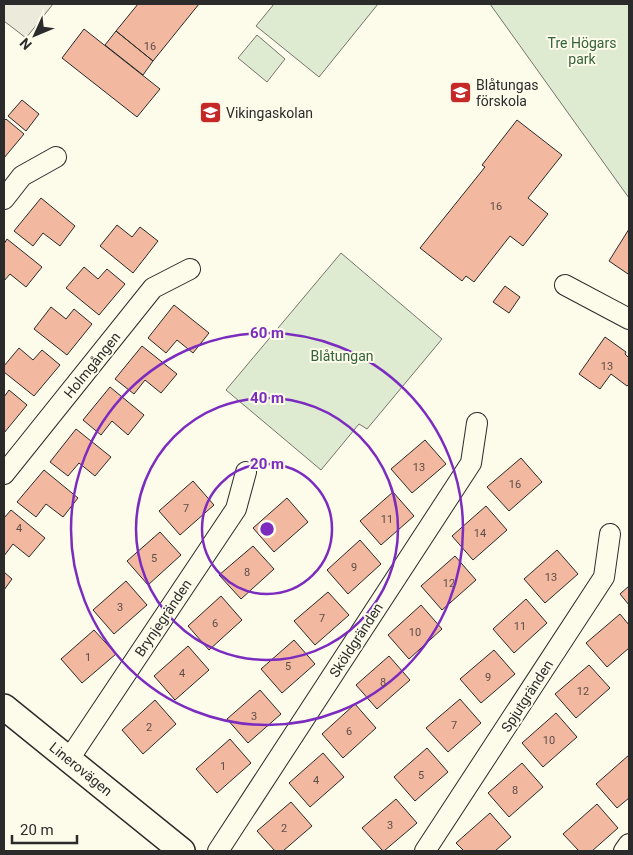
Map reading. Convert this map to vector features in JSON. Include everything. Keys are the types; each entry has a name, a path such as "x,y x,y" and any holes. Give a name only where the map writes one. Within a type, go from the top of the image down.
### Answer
{"street":[{"path":"4,199 22,176 56,157"},
{"name":"Holmgången","path":"4,474 153,288 190,269"},
{"path":"565,285 629,319"},
{"name":"Sköldgränden","path":"218,851 471,463 477,423"},
{"name":"Brynjegränden","path":"69,759 236,509 246,472"},
{"name":"Spjutgränden","path":"425,851 604,577 610,534"},
{"name":"Linerovägen","path":"4,707 182,851"},
{"path":"624,851 629,844"}],"green space":[{"path":"274,4 378,4 319,77 256,26"},
{"name":"Tre Högars park","path":"490,4 629,4 629,198"},
{"path":"257,35 285,59 267,82 238,58"},
{"name":"Blåtungan","path":"341,253 442,339 367,429 359,424 321,470 226,390"}],"shaded area":[{"path":"4,4 53,4 26,38 4,21"}],"building":[{"path":"138,4 199,4 153,61 116,31"},
{"path":"84,29 160,89 137,117 62,58"},
{"path":"116,31 153,61 143,75 105,45"},
{"path":"22,100 39,114 26,131 8,116"},
{"path":"6,119 24,134 4,158 4,121"},
{"path":"517,120 562,155 528,198 548,214 523,246 510,236 474,282 466,276 462,281 420,248 485,167 482,165"},
{"path":"41,198 75,226 60,246 43,233 33,246 14,231"},
{"path":"117,225 132,237 140,227 158,241 133,273 100,246"},
{"path":"629,229 629,272 628,274 609,261"},
{"path":"7,239 42,267 26,287 10,274 4,281 4,244"},
{"path":"84,267 98,279 107,269 125,284 99,315 66,288"},
{"path":"505,286 520,297 509,313 493,302"},
{"path":"174,305 209,333 193,353 177,340 166,353 148,338"},
{"path":"51,307 66,319 74,309 92,324 67,355 34,329"},
{"path":"605,337 626,352 625,354 629,358 629,384 627,386 611,374 600,389 579,374"},
{"path":"142,346 177,374 161,393 145,380 134,394 115,379"},
{"path":"19,348 33,360 42,350 60,365 34,396 4,372 4,366"},
{"path":"110,387 144,415 128,435 112,421 101,435 83,420"},
{"path":"9,390 27,405 4,433 4,397"},
{"path":"76,429 111,457 95,476 79,463 68,476 50,462"},
{"path":"425,440 446,464 412,493 391,469"},
{"path":"521,458 542,482 509,511 487,487"},
{"path":"44,470 78,498 63,517 46,504 36,517 17,502"},
{"path":"193,481 214,505 180,535 159,511"},
{"path":"393,492 414,516 381,545 360,521"},
{"path":"287,498 308,522 274,552 253,528"},
{"path":"486,506 507,530 473,560 452,536"},
{"path":"11,510 45,538 29,557 13,544 4,556 4,518"},
{"path":"160,532 181,555 148,585 127,561"},
{"path":"360,540 381,564 348,594 327,570"},
{"path":"253,546 274,569 241,599 219,575"},
{"path":"557,550 578,574 545,603 524,579"},
{"path":"455,556 476,580 442,610 421,586"},
{"path":"4,572 12,579 4,590"},
{"path":"126,581 147,605 114,634 93,610"},
{"path":"629,586 629,605 620,594"},
{"path":"328,592 349,615 315,645 294,621"},
{"path":"221,596 242,620 209,650 188,626"},
{"path":"526,599 547,623 514,653 493,629"},
{"path":"421,605 442,629 409,659 388,635"},
{"path":"620,614 629,625 629,648 607,667 586,643"},
{"path":"94,630 116,654 82,683 61,659"},
{"path":"294,640 315,664 282,693 261,669"},
{"path":"188,646 209,670 175,700 154,676"},
{"path":"494,650 515,674 481,703 460,679"},
{"path":"389,656 410,680 377,709 356,685"},
{"path":"589,665 610,688 576,718 555,694"},
{"path":"260,690 281,714 248,743 227,719"},
{"path":"460,699 481,723 448,752 426,728"},
{"path":"155,700 176,724 143,754 122,730"},
{"path":"355,704 376,728 343,758 322,734"},
{"path":"556,713 577,737 543,767 522,743"},
{"path":"230,739 251,763 217,793 196,769"},
{"path":"427,748 448,772 415,801 394,777"},
{"path":"323,753 344,777 310,807 289,783"},
{"path":"629,755 629,798 617,808 596,784"},
{"path":"522,763 543,787 509,817 488,793"},
{"path":"396,799 417,823 383,851 362,828"},
{"path":"291,802 312,826 283,851 275,851 257,831"},
{"path":"597,804 618,828 592,851 579,851 563,834"},
{"path":"490,813 511,837 495,851 464,851 456,843"}],"place":[{"name":"Blåtungas förskola","path":"460,93"},
{"name":"Vikingaskolan","path":"210,113"}]}
